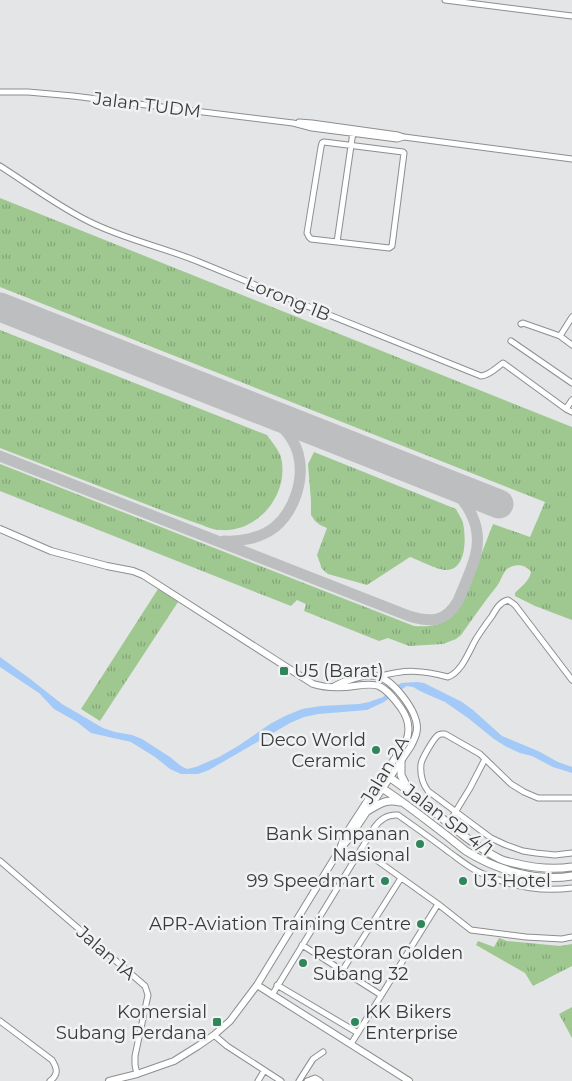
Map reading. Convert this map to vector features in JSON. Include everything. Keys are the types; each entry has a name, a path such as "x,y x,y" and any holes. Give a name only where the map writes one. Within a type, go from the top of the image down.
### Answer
{"main road":[{"path":"401,762 402,780 412,794"},
{"name":"Jalan SP 4/1","path":"387,776 404,787 448,824 501,860 545,868 572,867"},
{"name":"Jalan SP 4/1","path":"380,787 403,802 467,851 498,867 524,875 545,877 572,876"},
{"path":"396,798 396,790 404,787"},
{"path":"369,810 386,801 403,802"}],"street":[{"path":"445,0 572,16"},
{"name":"Jalan TUDM","path":"0,92 28,92 73,96 294,123 312,123 353,131 398,135 572,159"},
{"path":"338,242 353,131"},
{"path":"322,143 351,145 404,153 392,246 389,248 311,238 307,232 322,143"},
{"name":"Lorong 1B","path":"0,166 91,223 139,242 200,262 481,376 486,376 503,363 572,412"},
{"path":"560,336 572,317"},
{"path":"521,324 523,323 560,336 572,345"},
{"path":"511,340 572,383"},
{"path":"566,409 572,400"},
{"name":"Jalan 2A","path":"0,530 51,551 143,575 312,684 323,687 380,686 395,700 407,719 408,735 406,741 380,787 344,837 340,848"},
{"path":"334,687 360,677 378,677 409,671 424,671 448,677 452,676 461,666 476,639 498,607 502,602 508,600 515,605 572,680"},
{"name":"Jalan 2A","path":"378,677 389,683 410,707 415,715 417,728 416,737 401,762 387,776"},
{"path":"572,798 538,798 524,792 511,784 480,754 442,734 436,737 421,764 422,777 426,789 491,838 523,851 555,855 572,853"},
{"path":"448,824 485,759"},
{"path":"109,1081 138,1074 174,1061 214,1035 230,1021 257,985 340,848 348,840 369,810 380,787"},
{"path":"272,995 374,828 382,818 394,814 398,815 480,873 506,883 530,888 572,888"},
{"path":"361,849 471,930 526,937 562,939 572,937"},
{"name":"Jalan 1A","path":"0,861 144,986 148,995 135,1056 138,1074"},
{"path":"342,971 401,878"},
{"path":"351,1044 438,904"},
{"path":"302,945 381,995"},
{"path":"257,985 409,1081"},
{"path":"277,985 358,1033"},
{"path":"0,1021 52,1060 57,1068 55,1078 50,1081"},
{"path":"214,1035 227,1046 282,1081"},
{"path":"299,1081 312,1059 323,1052"},
{"path":"258,1081 264,1071"},
{"path":"307,1081 315,1078 320,1081"}],"green space":[{"path":"0,198 572,427 572,620 515,596 515,593 527,581 531,572 526,567 517,565 505,571 497,586 461,635 456,639 443,644 409,646 388,638 379,641 304,611 306,604 297,600 291,606 0,491 0,464 414,626 437,625 449,619 459,608 493,524 530,537 545,502 0,287"},
{"path":"0,330 267,435 281,457 283,471 276,497 258,518 247,525 234,529 215,530 0,448"},
{"path":"314,452 456,509 462,521 465,536 464,551 458,564 454,568 443,570 410,557 367,585 328,574 322,569 317,555 327,528 315,521 311,515 308,464"},
{"path":"158,589 178,602 100,721 81,709"},
{"path":"499,938 507,941 560,946 572,944 572,966 533,986 525,973 476,945 478,941 494,947"},
{"path":"572,1007 572,1038 559,1014"}],"water":[{"path":"0,657 62,704 103,728 142,739 187,769 219,757 270,724 302,709 369,702 383,697 401,683 417,682 424,683 462,702 502,736 572,767 572,773 553,767 532,756 505,746 445,702 407,686 384,702 367,710 304,717 290,723 209,770 198,774 181,774 170,769 131,742 91,733 77,722 54,709 39,693 0,667"}],"taxiway":[{"path":"224,541 251,538 269,531 288,512 297,493 300,463 296,447 282,426 268,413"},
{"path":"0,456 409,616 424,620 443,617 453,608 458,601 469,574 477,546 475,524 471,514 466,505 443,482"}],"runway":[{"path":"0,307 499,504"}],"place":[{"name":"U5 (Barat)","path":"284,671"},
{"name":"Deco World Ceramic","path":"376,750"},
{"name":"Bank Simpanan Nasional","path":"420,844"},
{"name":"99 Speedmart","path":"385,881"},
{"name":"U3 Hotel","path":"463,881"},
{"name":"APR-Aviation Training Centre","path":"421,924"},
{"name":"Restoran Golden Subang 32","path":"303,963"},
{"name":"Komersial Subang Perdana","path":"217,1022"},
{"name":"KK Bikers Enterprise","path":"355,1022"}]}
